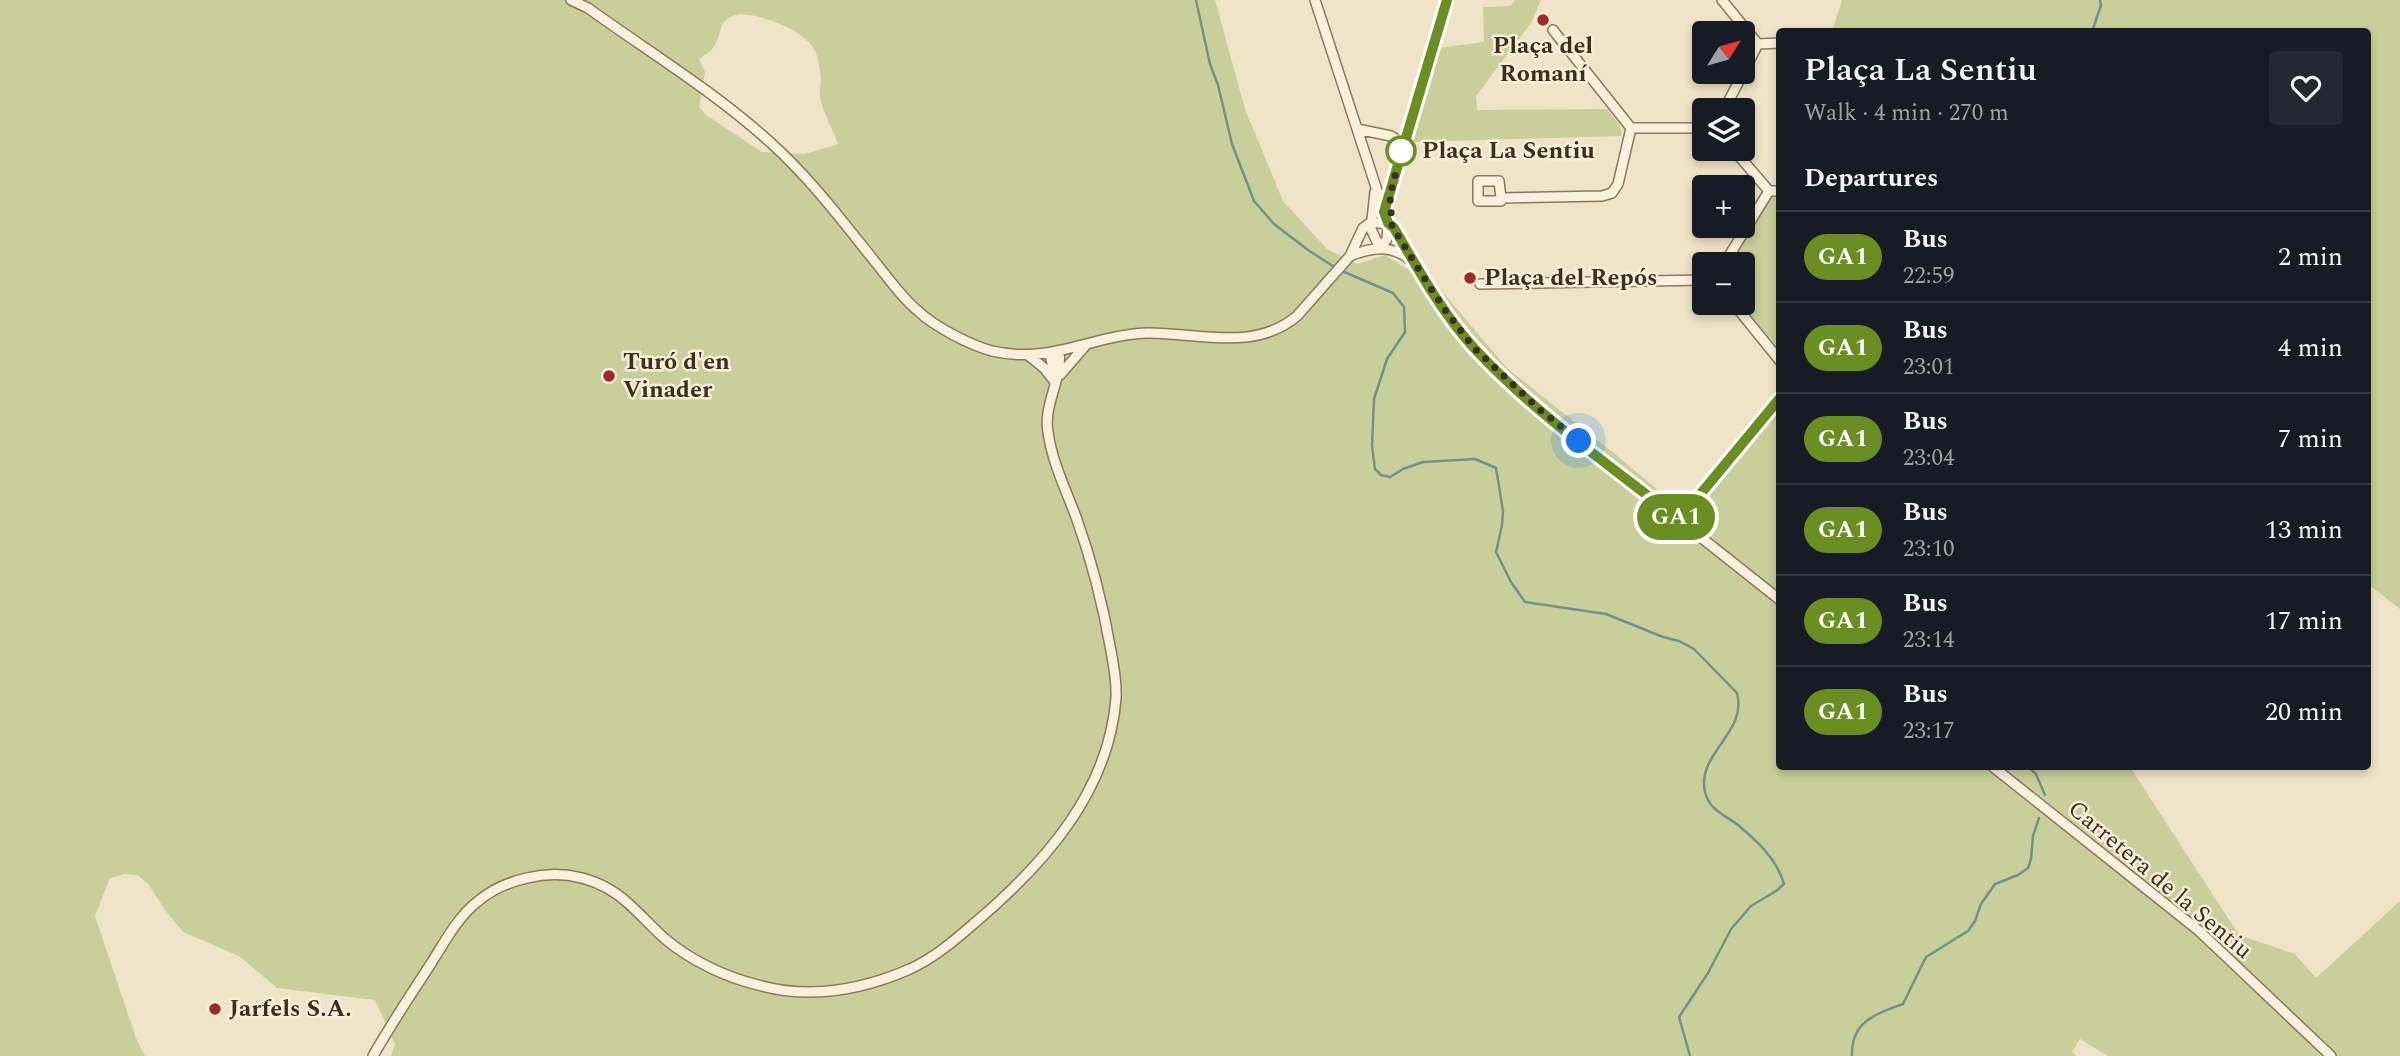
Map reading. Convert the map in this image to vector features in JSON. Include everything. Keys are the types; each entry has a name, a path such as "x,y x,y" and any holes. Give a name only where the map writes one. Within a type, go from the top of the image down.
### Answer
{"street":[{"path":"571,0 588,8 771,142 814,187 918,312 991,351 1028,355 1149,333 1214,339 1265,334 1288,324 1326,284 1347,260 1363,228 1371,222 1390,225"},
{"path":"1315,0 1384,212 1445,310 1474,348 1539,409 1776,597"},
{"path":"1384,212 1447,0"},
{"path":"1722,0 1758,44"},
{"path":"1553,30 1631,128"},
{"path":"1758,44 1776,43"},
{"path":"1730,98 1758,44"},
{"path":"1391,136 1409,124"},
{"path":"1631,128 1692,128"},
{"path":"1501,198 1602,196 1612,193 1618,184 1631,128"},
{"path":"1357,129 1391,136 1404,144"},
{"path":"1743,161 1769,191 1776,191"},
{"path":"1376,187 1371,222 1373,236 1380,248"},
{"path":"1731,252 1769,191"},
{"path":"1380,248 1387,239 1390,225 1390,196"},
{"path":"1347,260 1367,250 1380,248 1401,253 1416,265"},
{"path":"1480,284 1692,279"},
{"path":"1743,315 1776,356"},
{"path":"1055,382 1085,346"},
{"path":"373,1056 458,922 476,902 496,889 527,878 559,874 589,879 628,902 664,938 688,956 732,977 799,991 851,989 913,968 948,945 1033,870 1064,830 1087,793 1109,743 1116,694 1104,607 1047,430 1046,418 1060,366 1054,352"},
{"path":"1028,355 1044,368 1055,382"},
{"path":"1679,520 1776,403"},
{"name":"Carretera de la Sentiu","path":"1997,770 2198,930 2331,1056"}],"green space":[{"path":"0,0 1215,0 1245,109 1283,201 1327,249 1357,264 1385,255 1441,290 1507,368 1689,516 1776,411 1776,770 2132,770 2239,935 2295,954 2316,978 2400,901 2400,1056 2108,1056 2080,1039 2072,1052 2076,1056 391,1056 395,1044 375,1000 277,988 239,956 183,932 149,885 138,875 124,874 110,878 95,916 136,1038 145,1056 0,1056","holes":["739,14 768,19 798,33 812,46 819,65 821,103 838,144 805,154 762,152 706,115 699,107 705,72 699,59 713,48 723,23"]},
{"path":"1515,0 1541,0 1531,23 1476,96 1477,110 1607,109 1620,125 1622,136 1411,142 1439,48 1484,42 1483,7 1511,6"},
{"path":"1842,0 2400,0 2400,609 2371,586 2371,28 1833,28"},
{"path":"1776,197 1776,354 1748,315 1755,315 1755,252 1736,252 1744,238 1755,238 1755,220 1768,198"}],"waterway":[{"path":"1196,0 1232,144 1254,201 1274,224 1336,268"},
{"path":"2093,28 2101,5 2100,0"},
{"path":"1342,271 1393,293 1404,307 1405,332 1387,359 1374,399 1372,446 1375,469 1381,475 1390,477 1423,462 1475,459 1496,468 1503,511 1496,552 1525,602 1606,614 1679,641 1694,649 1737,693 1735,720 1708,766 1704,778 1705,792 1714,808 1738,825 1765,851 1777,866 1784,884 1751,906 1731,929 1708,973 1679,1017 1690,1056"},
{"path":"2032,770 2045,795"},
{"path":"1852,1056 1853,1044 1861,1027 1884,1011 1903,1004 1926,957 1968,931 1981,904 1995,884 2028,868 2039,818"}],"bus line":[{"name":"GA1","path":"1447,0 1384,212 1388,223 1394,228 1445,310 1474,348 1539,409 1679,520 1776,403"}],"place":[{"name":"Plaça del Romaní","path":"1543,20"},
{"name":"Plaça La Sentiu","path":"1401,151"},
{"name":"Plaça del Repós","path":"1470,278"},
{"name":"Turó d'en Vinader","path":"609,376"},
{"name":"Jarfels S.A.","path":"215,1009"}],"route":[{"path":"1401,151 1390,196 1392,226 1445,310 1474,348 1539,409 1579,441"}]}
